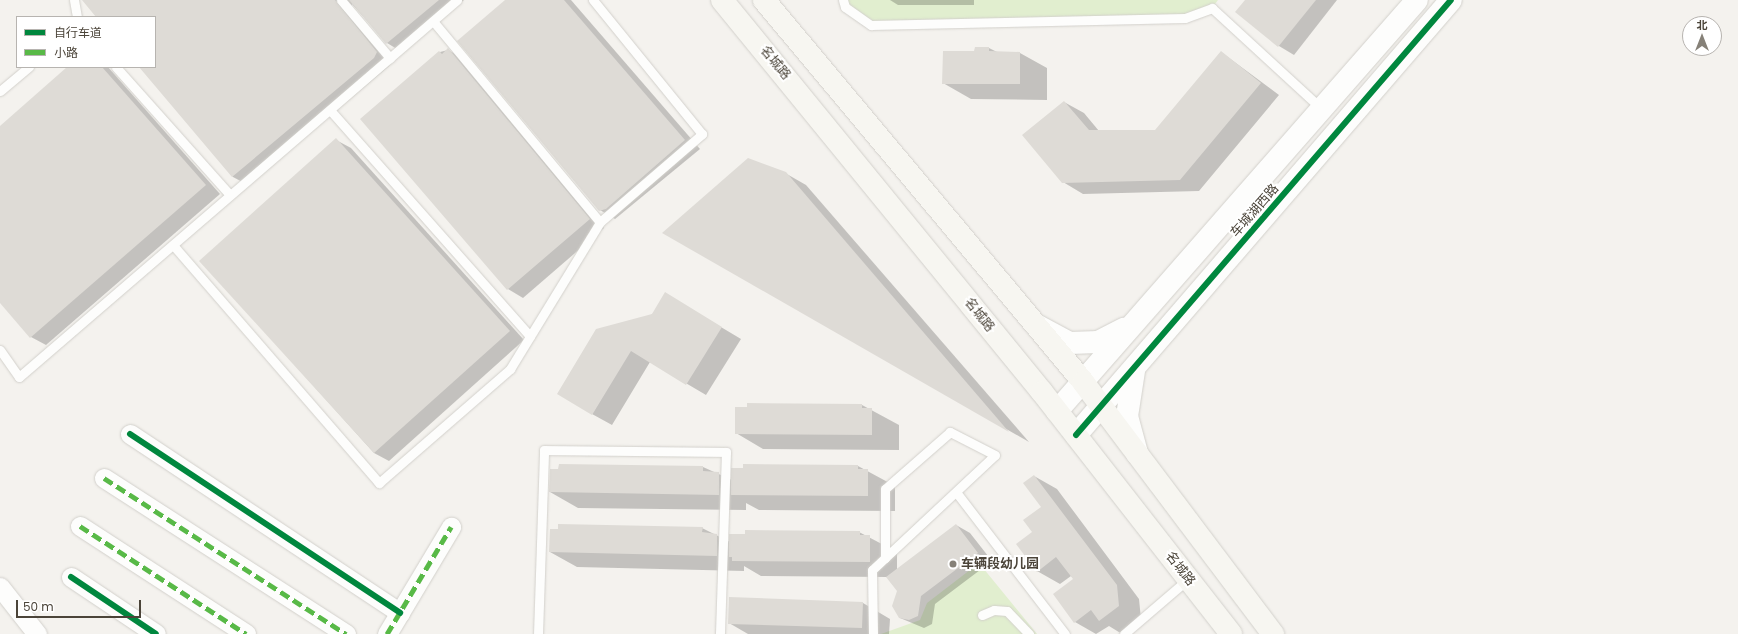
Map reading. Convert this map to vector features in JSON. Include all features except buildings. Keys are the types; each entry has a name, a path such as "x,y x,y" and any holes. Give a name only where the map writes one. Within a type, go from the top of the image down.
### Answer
{"main road":[{"name":"名城路","path":"722,0 1057,411 1231,634"},
{"path":"764,0 1083,382 1273,634"}],"street":[{"name":"车城湖西路","path":"1057,411 1417,0"},
{"name":"车城湖西路","path":"1076,435 1102,407 1451,0"},
{"path":"1036,325 1070,343 1098,342 1134,324"},
{"path":"1134,369 1128,416 1137,454"},
{"path":"130,434 400,613"},
{"path":"104,478 346,634"},
{"path":"80,526 246,634"},
{"path":"387,634 451,526"},
{"path":"71,577 156,634"},
{"path":"0,587 37,634"}],"lane":[{"path":"74,0 77,16"},
{"path":"341,0 390,58"},
{"path":"0,350 19,377 457,0"},
{"path":"173,245 379,483 510,369 600,222 702,134 593,0"},
{"path":"843,0 845,7 871,25 1185,18 1212,8 1218,0"},
{"path":"1212,8 1322,109"},
{"path":"433,21 600,222"},
{"path":"0,91 28,68"},
{"path":"117,68 230,195"},
{"path":"330,110 530,336"},
{"path":"873,634 872,570 885,558 956,492 995,455 950,432 885,490 885,558"},
{"path":"538,634 544,450 726,452 720,634"},
{"path":"956,492 1064,634"},
{"path":"1124,634 1188,579"},
{"path":"982,614 994,610 1007,611 1029,634"}],"green space":[{"path":"843,0 1218,0 1212,8 1185,18 871,25"},
{"path":"979,563 1037,634 881,634 920,620 927,603"}],"marked path":[{"path":"104,478 346,634"},
{"path":"80,526 246,634"},
{"path":"387,634 451,527"}],"cycle path":[{"path":"1076,435 1451,0"},
{"path":"130,434 400,613"},
{"path":"71,577 156,634"}],"place":[{"name":"车辆段幼儿园","path":"953,564"}]}
